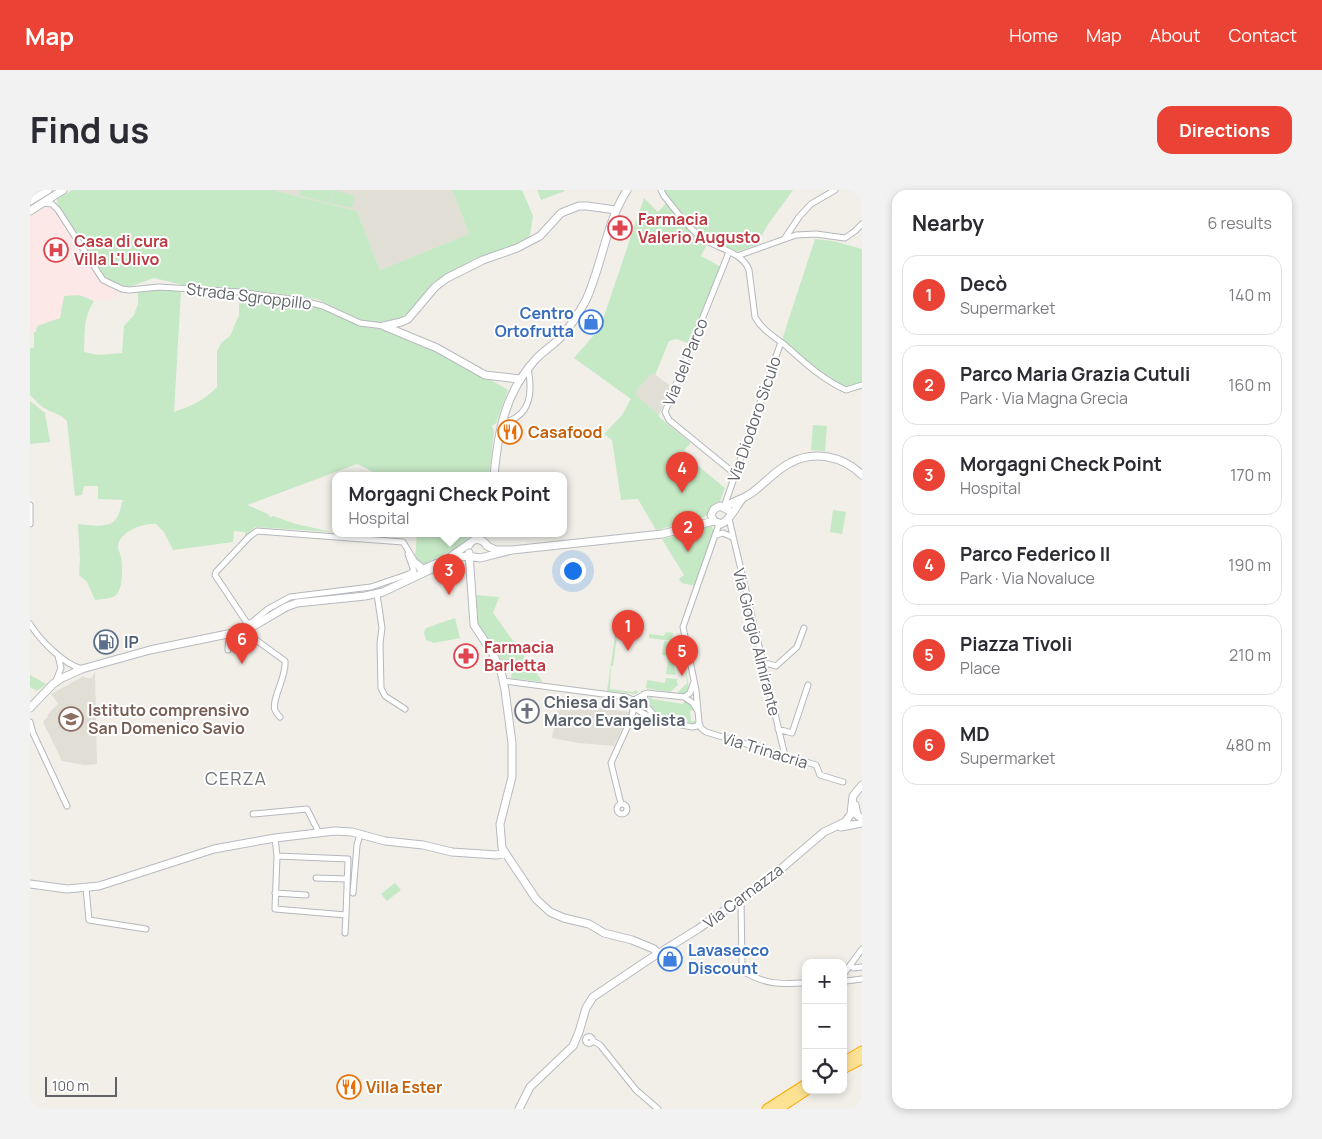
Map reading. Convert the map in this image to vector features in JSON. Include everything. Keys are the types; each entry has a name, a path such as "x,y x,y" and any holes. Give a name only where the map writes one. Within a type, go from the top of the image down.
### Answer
{"highway":[{"path":"847,1060 862,1052"},
{"path":"847,1067 862,1059"},
{"path":"767,1109 802,1087"},
{"path":"778,1109 802,1093"}],"main road":[{"path":"30,201 48,190"},
{"path":"495,472 502,423 508,401 528,368 560,338 585,301 616,210 627,190"},
{"path":"30,210 62,191"},
{"name":"Strada Sgroppillo","path":"384,326 408,319 435,288 447,278 483,260 517,248 540,236 561,213 579,206 616,210"},
{"path":"384,326 437,348 485,375 520,379"},
{"path":"435,567 471,542 479,539 496,550 512,550 662,534 722,521 742,500 789,463 810,456 832,457 841,460 862,475"},
{"path":"722,521 714,508 742,500"},
{"path":"722,507 729,513 722,521"},
{"path":"475,537 468,548 471,567 474,625 496,660 504,682 513,764 512,777 500,824 501,843 505,853 536,899 550,912 564,918 589,924 604,933 632,940 654,949 658,954"},
{"path":"472,582 474,572 487,551 487,537"},
{"path":"30,708 53,684 82,669 150,650 229,634 250,627 291,604 377,594 410,576 422,574 455,558 470,555 482,557 512,550"},
{"path":"455,558 464,561 471,567"},
{"path":"860,788 855,809 857,815 862,819"},
{"path":"824,832 848,820 851,814 853,796 860,788"},
{"path":"824,832 846,825 862,823"},
{"path":"30,884 53,888 86,888 112,883 214,849 275,838 345,831 385,842 414,843 452,852 497,855 505,853"},
{"name":"Via Carnazza","path":"519,1109 530,1087 573,1046 586,1008 594,997 698,929 769,879 824,832"}],"street":[{"path":"661,190 698,235 737,256 748,267 755,317 757,322 770,336 781,342 801,361 832,383 848,390 862,385"},
{"path":"785,238 799,216 811,204 835,190"},
{"path":"58,210 55,199 62,191"},
{"path":"43,202 52,204 58,210"},
{"name":"Strada Sgroppillo","path":"58,210 103,280 122,289 159,287 239,292 286,298 316,303 360,323 384,326"},
{"path":"737,256 785,238 806,234 845,238 862,224"},
{"name":"Via del Parco","path":"730,252 665,412 670,420 735,474"},
{"name":"Via Diodoro Siculo","path":"722,507 781,342"},
{"path":"502,423 514,420 526,409 531,383 528,368"},
{"path":"30,505 30,524"},
{"path":"710,733 701,728 699,722 696,690 683,628 722,521"},
{"name":"Via Giorgio Almirante","path":"722,521 732,537 785,756"},
{"path":"280,717 274,706 284,674 285,661 252,637 250,627 215,574 255,532 332,537"},
{"path":"716,535 723,533 732,537"},
{"path":"250,627 268,609 290,597 371,586 410,576 414,571 403,542 338,537"},
{"path":"407,551 422,574"},
{"path":"413,560 423,568 441,562"},
{"path":"377,594 382,628 380,643 381,688 385,696 405,709"},
{"path":"30,624 36,633 68,664 82,669"},
{"path":"762,662 776,666 797,647 804,628"},
{"path":"228,650 229,634"},
{"path":"53,684 61,668 55,651"},
{"path":"68,664 69,675"},
{"path":"61,668 69,675"},
{"path":"504,682 632,701 644,694 684,697 693,703 697,710"},
{"path":"684,697 690,693 693,683"},
{"path":"778,729 792,733 808,685"},
{"path":"644,694 646,706 651,714 660,719"},
{"path":"621,804 611,763 630,722 633,712 632,701"},
{"name":"Via Trinacria","path":"632,701 644,714 816,765 820,775 843,782"},
{"path":"630,722 635,715 644,714"},
{"path":"30,722 31,731 67,806"},
{"path":"686,726 695,727 699,722"},
{"path":"253,814 307,810 319,833"},
{"path":"353,894 357,845 360,834"},
{"path":"275,838 277,856 274,908 277,910 346,915"},
{"path":"277,856 348,859 345,933"},
{"path":"316,878 347,879"},
{"path":"86,888 89,920 146,929"},
{"path":"275,893 306,895"},
{"path":"741,898 742,966 744,972 758,980 770,983 802,983"},
{"path":"847,969 862,949"},
{"path":"850,965 854,968 862,967"},
{"path":"847,980 862,979"},
{"path":"593,1041 600,1045 636,1090 658,1109"}],"shaded area":[{"path":"273,190 452,190 469,234 380,270 357,211"},
{"name":"Casa di cura Villa L'Ulivo","path":"51,205 123,291 112,299 94,301 79,295 60,318 37,326 36,332 30,333 30,217"},
{"path":"652,372 669,385 670,388 659,415 636,395 637,390"},
{"name":"Istituto comprensivo San Domenico Savio","path":"95,671 97,764 85,765 62,761 43,722 58,704 51,694 84,676 85,678 92,678"},
{"path":"559,703 630,712 614,746 578,743 552,738"}],"green space":[{"path":"72,190 273,190 357,211 380,270 469,234 452,190 522,190 533,216 530,235 527,238 510,247 474,259 433,283 404,318 389,323 366,322 317,299 256,291 187,286 154,278 129,287 107,280 58,205 57,199"},
{"path":"301,190 333,190 329,203 299,195"},
{"path":"334,190 355,196 352,208 330,203"},
{"path":"537,190 564,190 565,191 541,200"},
{"path":"664,190 793,190 767,226 757,245 736,252 703,236"},
{"path":"644,198 658,212 667,202 696,236 707,244 701,256 721,267 688,343 676,339 669,341 655,375 652,373 637,390 636,395 691,443 684,450 689,455 687,457 725,488 720,502 712,506 709,514 698,520 656,530 638,499 621,500 612,440 604,434 622,415 631,399 574,358 600,328"},
{"path":"815,239 833,241 862,249 862,384 847,388 827,379 782,340"},
{"path":"156,289 181,291 174,412 197,402 217,387 217,351 222,342 230,336 239,315 239,295 303,303 325,309 369,328 384,329 446,354 508,390 496,423 492,426 494,431 489,472 374,472 357,464 247,505 268,514 270,517 273,516 296,524 332,532 255,527 245,537 245,532 234,531 233,542 173,550 164,532 156,524 145,525 127,532 119,541 118,547 122,573 118,593 111,598 95,600 87,582 79,575 78,524 98,526 113,522 118,515 123,500 98,499 98,486 84,486 82,495 75,496 67,421 44,407 30,395 30,348 34,348 34,332 36,332 37,326 60,318 64,296 79,295 94,301 86,319 84,352 98,355 122,353 124,326 134,315 138,304 138,292"},
{"path":"30,401 45,413 50,442 30,444"},
{"path":"813,425 827,426 825,451 811,450"},
{"path":"833,510 846,512 842,534 830,532"},
{"path":"710,524 714,531 695,586 682,583 679,579 684,575 662,539 680,535"},
{"path":"417,537 470,537 460,546 422,565 415,557"},
{"path":"476,595 499,597 493,613 542,682 511,678 512,672 505,671 499,655 478,624"},
{"path":"455,618 460,638 434,643 426,640 424,632 426,628"},
{"path":"619,622 613,666 611,666 610,689 633,692 636,690 638,692 636,694 607,691 617,623"},
{"path":"666,632 673,633 672,641 649,638 649,634 664,636"},
{"path":"664,641 671,642 673,657 662,655"},
{"path":"684,657 689,689 683,694 678,694 687,683"},
{"path":"668,661 673,662 676,675 666,674"},
{"path":"30,675 46,684 37,691 30,687"},
{"path":"666,678 677,679 677,684 679,684 670,692 646,688 647,680 665,683"},
{"path":"649,696 652,696 652,699 683,704 685,700 693,707 693,710 690,711 691,721 695,721 695,724 688,723 687,719 673,714 672,718 656,711 650,705"},
{"path":"395,883 401,890 387,901 381,894"}],"place":[{"name":"Farmacia Valerio Augusto","path":"620,228"},
{"name":"Casa di cura Villa L'Ulivo","path":"56,250"},
{"name":"Centro Ortofrutta","path":"591,322"},
{"name":"Casafood","path":"510,432"},
{"name":"Parco Federico II","path":"682,493"},
{"name":"Parco Maria Grazia Cutuli","path":"688,552"},
{"name":"Morgagni Check Point","path":"449,595"},
{"name":"IP","path":"106,642"},
{"name":"Decò","path":"628,651"},
{"name":"Farmacia Barletta","path":"466,656"},
{"name":"MD","path":"242,664"},
{"name":"Piazza Tivoli","path":"682,676"},
{"name":"Chiesa di San Marco Evangelista","path":"527,711"},
{"name":"Istituto comprensivo San Domenico Savio","path":"71,719"},
{"name":"Lavasecco Discount","path":"670,959"},
{"name":"Villa Ester","path":"349,1087"}],"district":[{"name":"CERZA","path":"236,779"}]}
